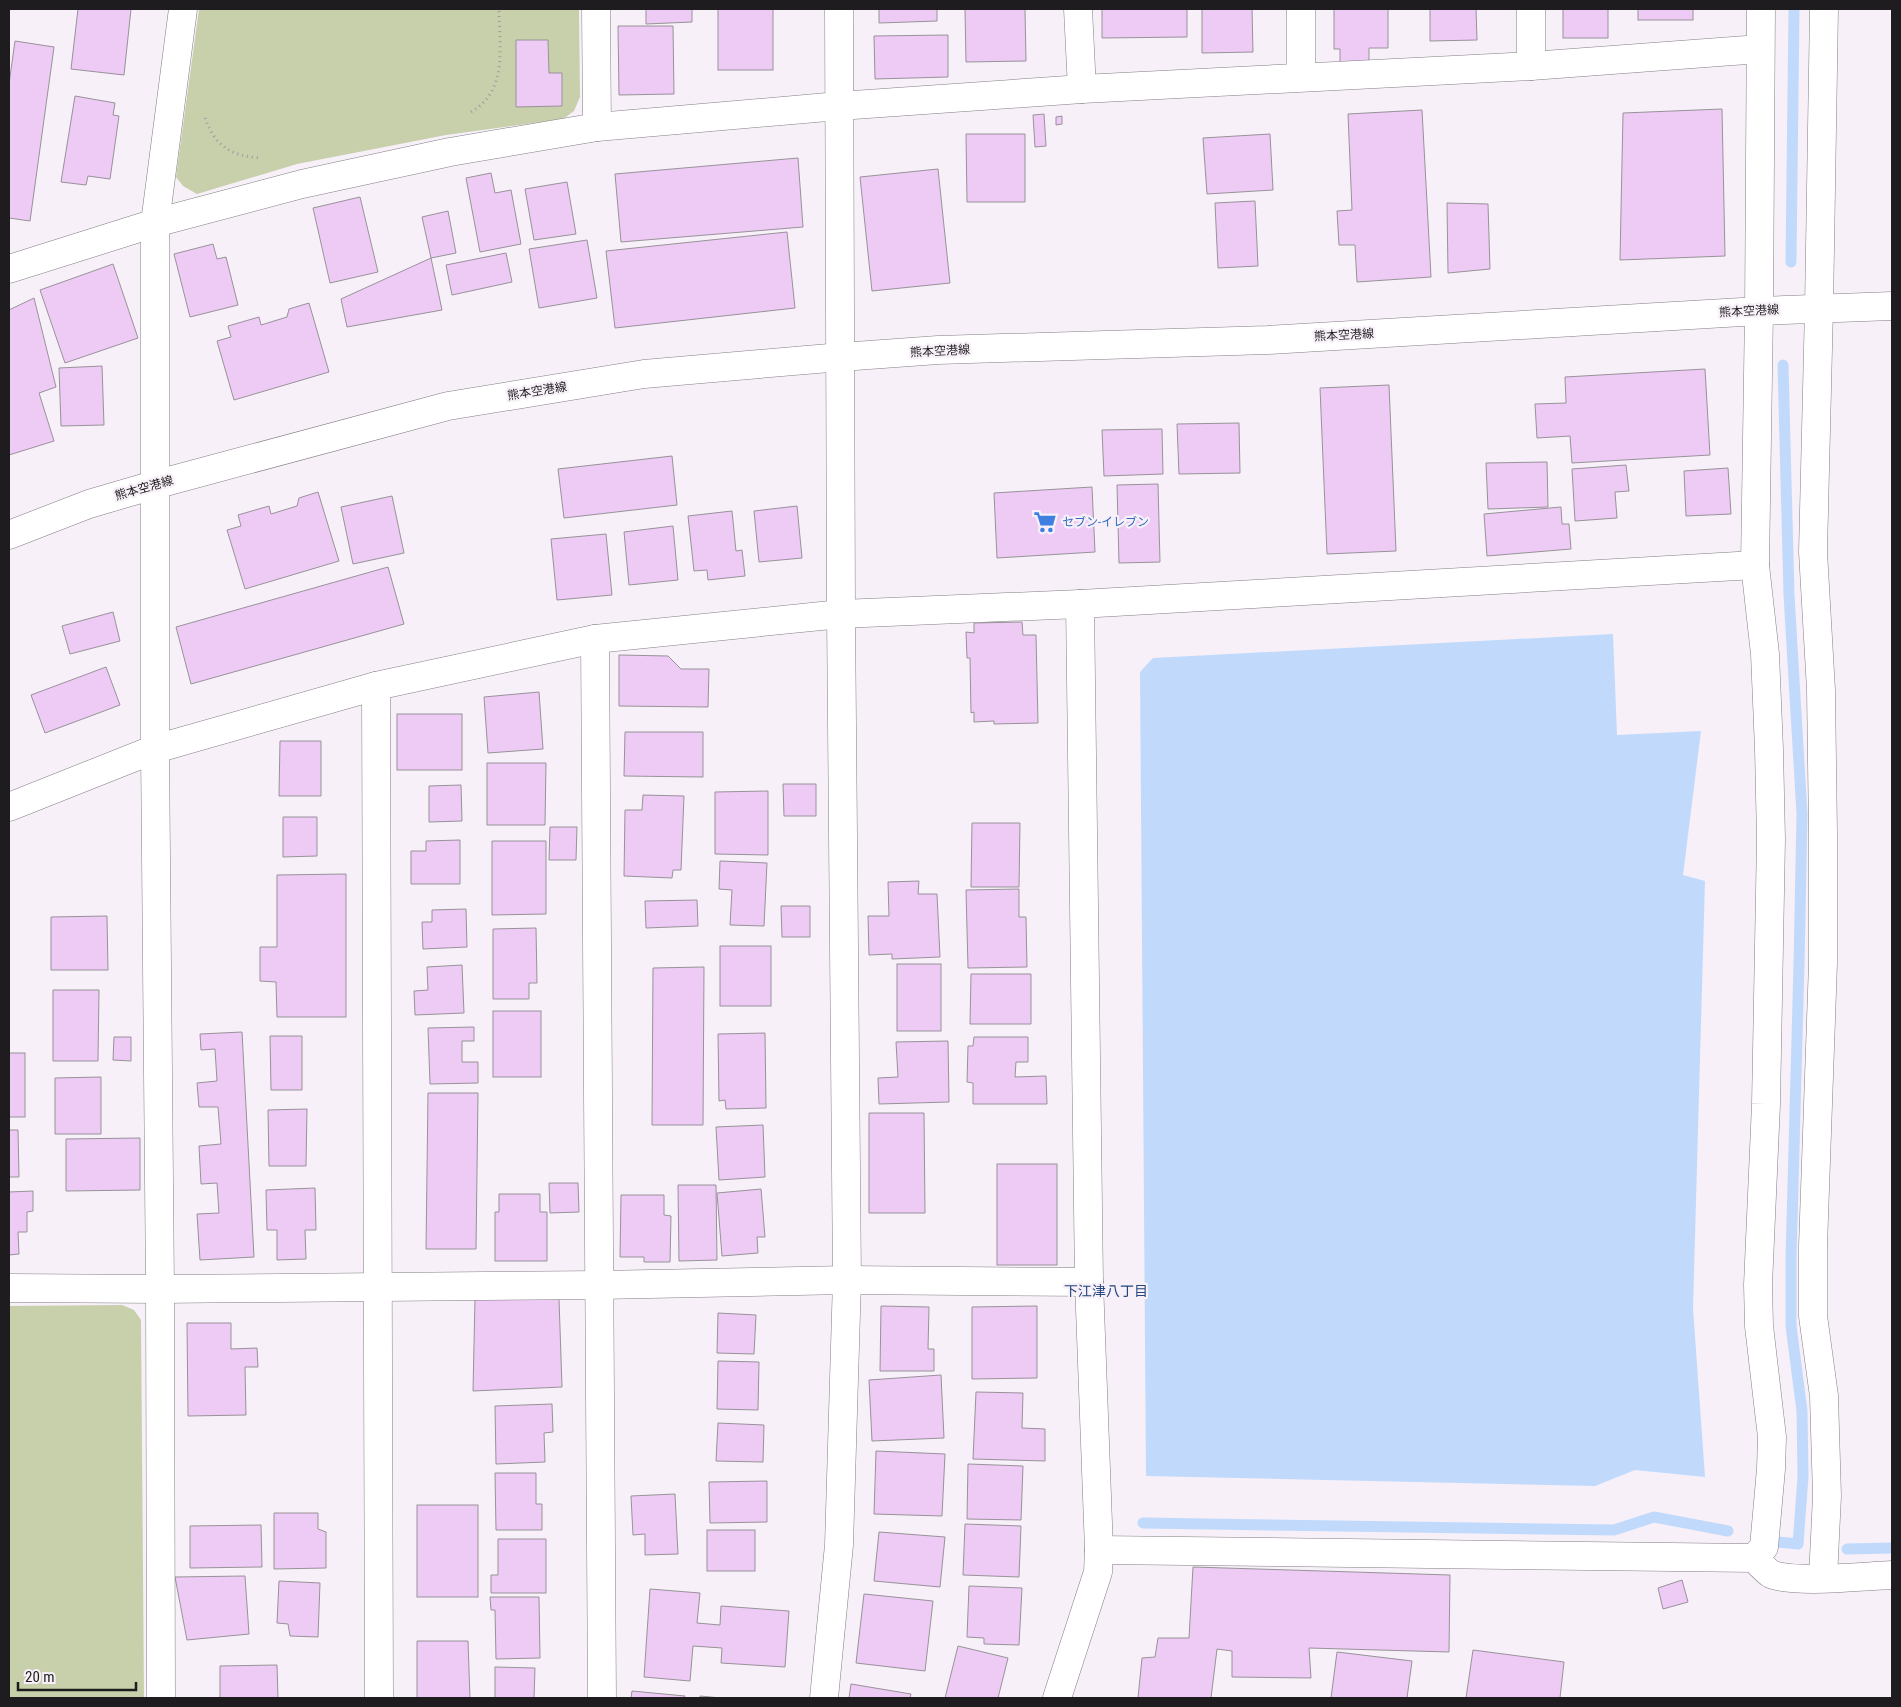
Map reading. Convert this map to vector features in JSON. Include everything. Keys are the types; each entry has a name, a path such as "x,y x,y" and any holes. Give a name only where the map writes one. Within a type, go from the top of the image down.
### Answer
{"street":[{"path":"161,1698 160,1288 155,749 155,223 183,9"},
{"path":"596,9 597,127"},
{"path":"824,1698 839,1545 847,1280 841,614 839,9"},
{"path":"1078,9 1082,89"},
{"path":"1301,9 1301,77"},
{"path":"1531,9 1532,66"},
{"path":"1754,1558 1764,1547 1772,1437 1759,1326 1758,1285 1766,1104 1770,839 1770,749 1764,654 1755,565 1759,311 1760,9"},
{"path":"1823,1578 1827,1476 1824,1396 1813,1316 1813,1286 1823,964 1824,833 1821,699 1813,552 1824,9"},
{"path":"9,269 155,223 331,178 450,152 597,127 839,106 1082,89 1532,66 1760,49"},
{"name":"熊本空港線","path":"9,535 89,504 448,406 644,374 948,350 1268,340 1759,311 1892,306"},
{"path":"9,807 155,749 376,686 595,639 841,614 1080,604 1755,565"},
{"path":"1057,1698 1098,1572 1099,1550 1089,1282 1080,604"},
{"path":"595,639 602,1698"},
{"path":"376,686 379,1698"},
{"path":"9,1288 598,1285 847,1280 1089,1282"},
{"path":"1099,1550 1754,1558 1769,1573 1778,1576 1823,1578 1892,1575"}],"path":[{"path":"466,115 481,106 492,94 498,81 500,62 499,9"},
{"path":"204,111 210,130 216,140 226,148 247,157 266,156"}],"green space":[{"path":"199,9 579,9 580,97 574,111 563,119 446,135 297,164 197,194 183,186 176,177"},
{"path":"122,1305 134,1310 141,1320 144,1698 9,1698 9,1306"}],"water":[{"path":"1613,634 1617,735 1701,731 1683,875 1705,881 1693,1308 1705,1477 1635,1470 1595,1486 1146,1476 1140,672 1153,658"}],"building":[{"path":"78,9 131,9 124,75 71,69"},
{"path":"646,9 692,9 692,22 646,24"},
{"path":"718,9 773,9 773,70 718,70"},
{"path":"879,9 937,9 937,21 879,23"},
{"path":"965,9 1025,9 1026,61 966,62"},
{"path":"1102,9 1187,9 1187,37 1102,38"},
{"path":"1202,9 1252,9 1253,52 1202,53"},
{"path":"1334,9 1388,9 1388,48 1369,48 1369,62 1340,63 1340,49 1334,49"},
{"path":"1430,9 1476,9 1477,40 1430,41"},
{"path":"1563,9 1608,9 1608,38 1563,38"},
{"path":"1638,9 1693,9 1693,20 1638,20"},
{"path":"618,26 673,26 674,94 619,95"},
{"path":"948,35 948,77 875,79 874,36"},
{"path":"516,40 548,40 549,73 562,73 562,106 516,107"},
{"path":"15,41 54,47 30,221 9,218 9,84"},
{"path":"75,96 115,103 113,115 119,116 110,179 88,176 86,185 61,182"},
{"path":"1722,109 1725,256 1620,260 1623,113"},
{"path":"1422,110 1431,277 1357,282 1355,245 1339,245 1337,211 1352,210 1348,114"},
{"path":"1044,114 1046,146 1035,147 1033,115"},
{"path":"1062,116 1062,124 1056,125 1056,117"},
{"path":"966,134 1025,134 1025,202 967,202"},
{"path":"1270,134 1273,190 1207,194 1203,138"},
{"path":"798,158 803,227 621,242 615,174"},
{"path":"938,169 950,283 872,291 860,177"},
{"path":"491,173 495,193 511,190 521,244 480,252 466,178"},
{"path":"567,182 576,234 534,240 525,189"},
{"path":"360,197 378,272 330,283 313,208"},
{"path":"1255,201 1258,266 1218,268 1215,203"},
{"path":"1447,203 1488,204 1490,269 1448,273"},
{"path":"448,211 456,253 431,258 422,217"},
{"path":"787,232 795,308 615,328 606,251"},
{"path":"587,240 597,298 539,308 529,249"},
{"path":"213,244 217,259 226,257 238,305 190,317 174,254"},
{"path":"506,253 512,282 452,295 446,265"},
{"path":"431,258 442,310 347,327 341,299"},
{"path":"113,264 138,338 65,363 40,290"},
{"path":"34,298 56,387 39,393 54,441 9,455 9,310"},
{"path":"309,303 329,372 234,400 217,341 231,337 228,326 259,317 261,325 287,317 289,309"},
{"path":"102,366 104,425 61,426 59,368"},
{"path":"1705,369 1710,455 1572,463 1570,436 1537,438 1535,404 1566,403 1565,377"},
{"path":"1389,385 1396,551 1327,554 1320,388"},
{"path":"1239,423 1240,473 1179,474 1177,424"},
{"path":"1162,429 1163,474 1104,476 1102,430"},
{"path":"672,456 677,505 564,518 558,469"},
{"path":"1547,462 1548,507 1488,509 1486,463"},
{"path":"1626,465 1629,491 1615,492 1617,518 1575,521 1572,469"},
{"path":"1728,468 1731,514 1686,516 1684,471"},
{"path":"1158,484 1160,562 1119,563 1117,485"},
{"name":"セブン-イレブン","path":"1092,487 1095,552 997,558 994,493"},
{"path":"318,492 339,561 245,589 227,530 241,526 238,515 269,506 271,514 297,506 299,498"},
{"path":"392,496 404,553 353,564 341,507"},
{"path":"797,506 802,558 759,562 754,511"},
{"path":"1561,507 1562,524 1569,524 1571,549 1487,556 1484,514"},
{"path":"732,511 736,551 742,550 745,576 708,580 707,570 694,571 688,516"},
{"path":"673,526 678,580 629,585 624,532"},
{"path":"606,534 612,595 557,600 551,539"},
{"path":"388,567 404,624 191,684 176,627"},
{"path":"113,612 120,641 70,654 62,626"},
{"path":"1022,622 1023,635 1036,635 1038,723 994,724 994,721 974,722 974,712 971,713 970,658 967,658 966,632 974,633 974,623"},
{"path":"619,655 668,656 681,669 709,669 708,707 619,706"},
{"path":"106,667 120,705 45,733 31,695"},
{"path":"539,692 543,749 488,753 484,697"},
{"path":"397,714 462,714 462,770 397,770"},
{"path":"625,732 703,732 703,777 624,776"},
{"path":"280,741 321,741 321,796 279,796"},
{"path":"487,763 546,763 545,825 487,825"},
{"path":"783,784 816,784 816,816 784,816"},
{"path":"461,785 462,821 429,822 429,786"},
{"path":"768,791 768,855 715,854 715,792"},
{"path":"643,795 684,796 681,870 673,870 672,878 624,876 625,810 642,810"},
{"path":"283,817 317,817 317,856 283,857"},
{"path":"972,823 1020,823 1019,887 971,887"},
{"path":"550,827 577,827 576,860 549,860"},
{"path":"460,840 460,884 411,884 411,851 426,851 426,841"},
{"path":"492,841 546,841 546,914 492,915"},
{"path":"720,861 767,863 764,926 730,925 732,890 719,889"},
{"path":"346,874 346,1017 277,1017 276,982 260,981 260,947 277,947 277,875"},
{"path":"919,881 918,894 937,894 940,957 892,959 892,954 869,955 868,916 889,916 888,882"},
{"path":"1019,889 1019,917 1026,917 1027,967 968,968 966,890"},
{"path":"697,900 698,926 646,928 645,901"},
{"path":"781,906 810,906 810,937 782,937"},
{"path":"466,909 467,947 423,949 422,922 432,922 432,910"},
{"path":"107,916 108,970 51,970 51,917"},
{"path":"536,928 537,983 529,983 529,999 493,999 493,929"},
{"path":"720,946 771,946 771,1006 720,1006"},
{"path":"897,964 941,964 941,1031 897,1031"},
{"path":"462,965 464,1013 415,1015 414,991 428,990 427,967"},
{"path":"704,967 703,1125 652,1125 653,968"},
{"path":"971,974 1031,974 1031,1024 970,1024"},
{"path":"53,990 99,990 98,1061 53,1061"},
{"path":"493,1011 541,1011 541,1077 493,1077"},
{"path":"474,1027 474,1041 462,1041 462,1062 478,1062 478,1083 430,1084 428,1028"},
{"path":"242,1032 254,1257 200,1260 197,1214 219,1213 217,1183 201,1184 199,1146 221,1144 218,1107 199,1107 197,1083 217,1081 215,1049 201,1050 200,1034"},
{"path":"765,1033 766,1108 726,1109 725,1100 719,1101 718,1034"},
{"path":"270,1036 302,1036 302,1090 271,1090"},
{"path":"114,1037 131,1037 131,1061 113,1060"},
{"path":"974,1037 1028,1037 1028,1062 1016,1062 1015,1077 1046,1076 1047,1104 973,1104 973,1083 967,1082 968,1046 973,1046"},
{"path":"948,1041 949,1102 879,1104 878,1078 898,1077 896,1042"},
{"path":"9,1053 25,1053 25,1117 9,1117"},
{"path":"101,1077 101,1134 55,1134 55,1078"},
{"path":"428,1093 478,1093 476,1249 426,1249"},
{"path":"307,1109 306,1166 269,1166 268,1110"},
{"path":"869,1113 924,1113 925,1213 869,1213"},
{"path":"763,1125 765,1177 719,1180 716,1127"},
{"path":"9,1130 18,1130 19,1177 9,1177"},
{"path":"140,1138 140,1190 66,1191 66,1139"},
{"path":"997,1164 1057,1164 1057,1265 997,1265"},
{"path":"549,1183 578,1183 579,1212 550,1213"},
{"path":"678,1185 716,1185 717,1260 679,1261"},
{"path":"315,1188 316,1230 305,1230 306,1259 277,1260 277,1230 267,1230 266,1190"},
{"path":"761,1189 765,1237 757,1237 758,1253 722,1256 717,1193"},
{"path":"33,1191 33,1211 27,1212 27,1232 18,1232 19,1254 9,1255 9,1192"},
{"path":"499,1194 540,1194 540,1212 547,1212 547,1261 495,1261 495,1212 499,1212"},
{"path":"621,1195 664,1195 664,1215 671,1216 670,1262 644,1262 644,1257 620,1257"},
{"path":"475,1298 559,1299 562,1387 473,1391"},
{"path":"881,1306 929,1307 928,1349 934,1349 934,1371 880,1371"},
{"path":"1037,1306 1037,1378 972,1379 972,1307"},
{"path":"718,1313 756,1315 754,1354 717,1353"},
{"path":"187,1323 231,1323 231,1349 257,1348 258,1367 245,1367 246,1415 188,1416"},
{"path":"718,1361 759,1362 758,1410 717,1409"},
{"path":"941,1375 944,1438 872,1441 869,1380"},
{"path":"976,1392 1023,1393 1022,1428 1045,1429 1045,1461 973,1459"},
{"path":"552,1404 553,1432 544,1433 545,1462 496,1464 495,1406"},
{"path":"718,1423 764,1425 763,1462 716,1461"},
{"path":"876,1451 945,1454 942,1516 874,1514"},
{"path":"968,1464 1023,1466 1021,1520 967,1519"},
{"path":"495,1473 536,1473 536,1504 542,1504 542,1530 496,1530"},
{"path":"767,1481 767,1522 710,1523 709,1482"},
{"path":"675,1494 678,1554 645,1555 645,1534 633,1535 631,1496"},
{"path":"417,1505 478,1505 478,1597 417,1597"},
{"path":"274,1513 318,1513 318,1529 326,1532 326,1568 274,1569"},
{"path":"965,1524 1021,1526 1019,1577 963,1575"},
{"path":"261,1525 262,1567 190,1568 190,1526"},
{"path":"707,1530 755,1530 755,1571 707,1571"},
{"path":"879,1532 945,1537 940,1587 874,1581"},
{"path":"498,1539 546,1539 546,1593 491,1593 491,1575 498,1575"},
{"path":"1193,1567 1450,1575 1449,1652 1309,1648 1311,1678 1232,1677 1232,1651 1217,1649 1211,1698 1138,1698 1142,1658 1155,1657 1158,1638 1189,1638"},
{"path":"245,1576 249,1634 187,1640 175,1577"},
{"path":"1682,1580 1688,1602 1663,1609 1658,1588"},
{"path":"279,1581 320,1583 318,1637 290,1636 288,1624 277,1623"},
{"path":"969,1586 1022,1588 1019,1645 984,1644 984,1638 967,1637"},
{"path":"650,1589 700,1593 697,1623 720,1625 721,1606 789,1611 785,1667 721,1663 722,1648 693,1646 690,1681 644,1677"},
{"path":"864,1594 933,1601 925,1671 856,1663"},
{"path":"490,1597 539,1597 540,1658 496,1659 495,1610 491,1610"},
{"path":"417,1641 468,1641 470,1698 417,1698"},
{"path":"958,1646 1008,1658 998,1698 945,1698"},
{"path":"1473,1650 1564,1662 1560,1698 1466,1698"},
{"path":"1337,1652 1412,1661 1407,1698 1331,1698"},
{"path":"277,1665 278,1698 220,1698 220,1666"},
{"path":"495,1667 535,1668 534,1698 495,1698"},
{"path":"851,1684 911,1694 910,1698 849,1698"},
{"path":"632,1691 685,1696 684,1698 631,1698"},
{"path":"700,1696 721,1698 700,1698"}],"waterway":[{"path":"1791,262 1794,9"},
{"path":"1778,1542 1798,1544 1803,1477 1802,1411 1791,1326 1802,814 1789,595 1783,365"},
{"path":"1143,1523 1614,1530 1654,1517 1728,1531"},
{"path":"1847,1549 1892,1548"}],"place":[{"name":"セブン-イレブン","path":"1045,522"}],"district":[{"name":"下江津八丁目","path":"1106,1291"}]}
